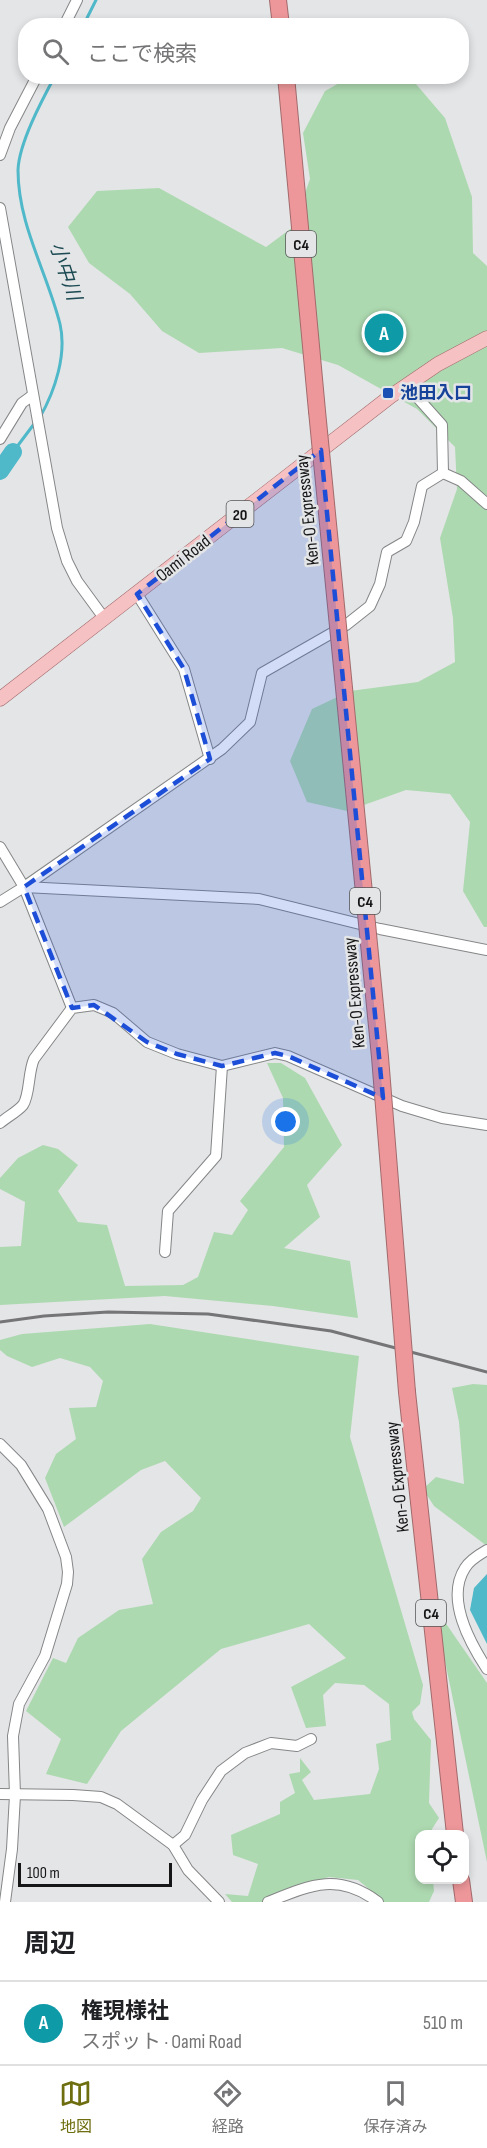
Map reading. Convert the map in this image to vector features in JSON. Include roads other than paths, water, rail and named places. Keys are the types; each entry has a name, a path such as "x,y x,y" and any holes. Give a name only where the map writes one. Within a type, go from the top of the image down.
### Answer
{"highway":[{"path":"278,0 280,18"},
{"name":"Ken-O Expressway","path":"287,84 380,1057 408,1392 455,1830"},
{"path":"462,1884 464,1902"}],"main road":[{"name":"Oami Road","path":"0,699 403,387 438,364 487,338"}],"street":[{"path":"68,18 77,0"},
{"path":"0,154 10,128 33,84"},
{"path":"0,208 57,528 67,561 77,581 104,618"},
{"path":"403,387 417,397 442,424 443,473"},
{"path":"0,439 22,403 33,395"},
{"path":"443,473 461,482 487,504"},
{"path":"0,902 210,759 250,722 261,673 346,625 370,606 380,584 387,552 406,541 414,522 422,486 443,473"},
{"path":"136,594 184,669 210,759"},
{"path":"0,847 24,887 72,1008"},
{"path":"24,887 259,899 371,927 487,950"},
{"path":"0,1123 21,1107 25,1101 30,1068 34,1059 72,1008 94,1005 112,1013 147,1042 177,1054 222,1066 275,1053 288,1056 402,1106 442,1118 487,1125"},
{"path":"165,1251 168,1212 216,1156 222,1066"},
{"path":"0,1444 21,1465 48,1509 66,1557 68,1572 67,1584 45,1656 19,1704 13,1736 15,1795 12,1849 5,1902"},
{"path":"487,1550 466,1566 460,1577 458,1596 464,1632 487,1670"},
{"path":"173,1845 185,1835 202,1800 221,1771 246,1753 271,1743 297,1746 311,1739"},
{"path":"0,1794 101,1797 117,1804 173,1845 188,1870 219,1902"},
{"path":"268,1902 320,1885 335,1883 352,1886 378,1902"}],"water":[{"path":"487,1574 487,1644 470,1610 474,1588"}],"waterway":[{"name":"小中川","path":"87,18 96,0"},
{"name":"小中川","path":"40,417 55,384 61,360 62,336 28,229 19,190 18,170 22,147 51,84"},
{"name":"小中川","path":"13,452 34,424"},
{"name":"小中川","path":"0,471 13,452"}],"railway":[{"path":"0,1322 44,1316 108,1312 208,1314 331,1331 487,1372"}],"place":[{"name":"権現様社","path":"384,333"},
{"name":"池田入口","path":"388,393"}]}
